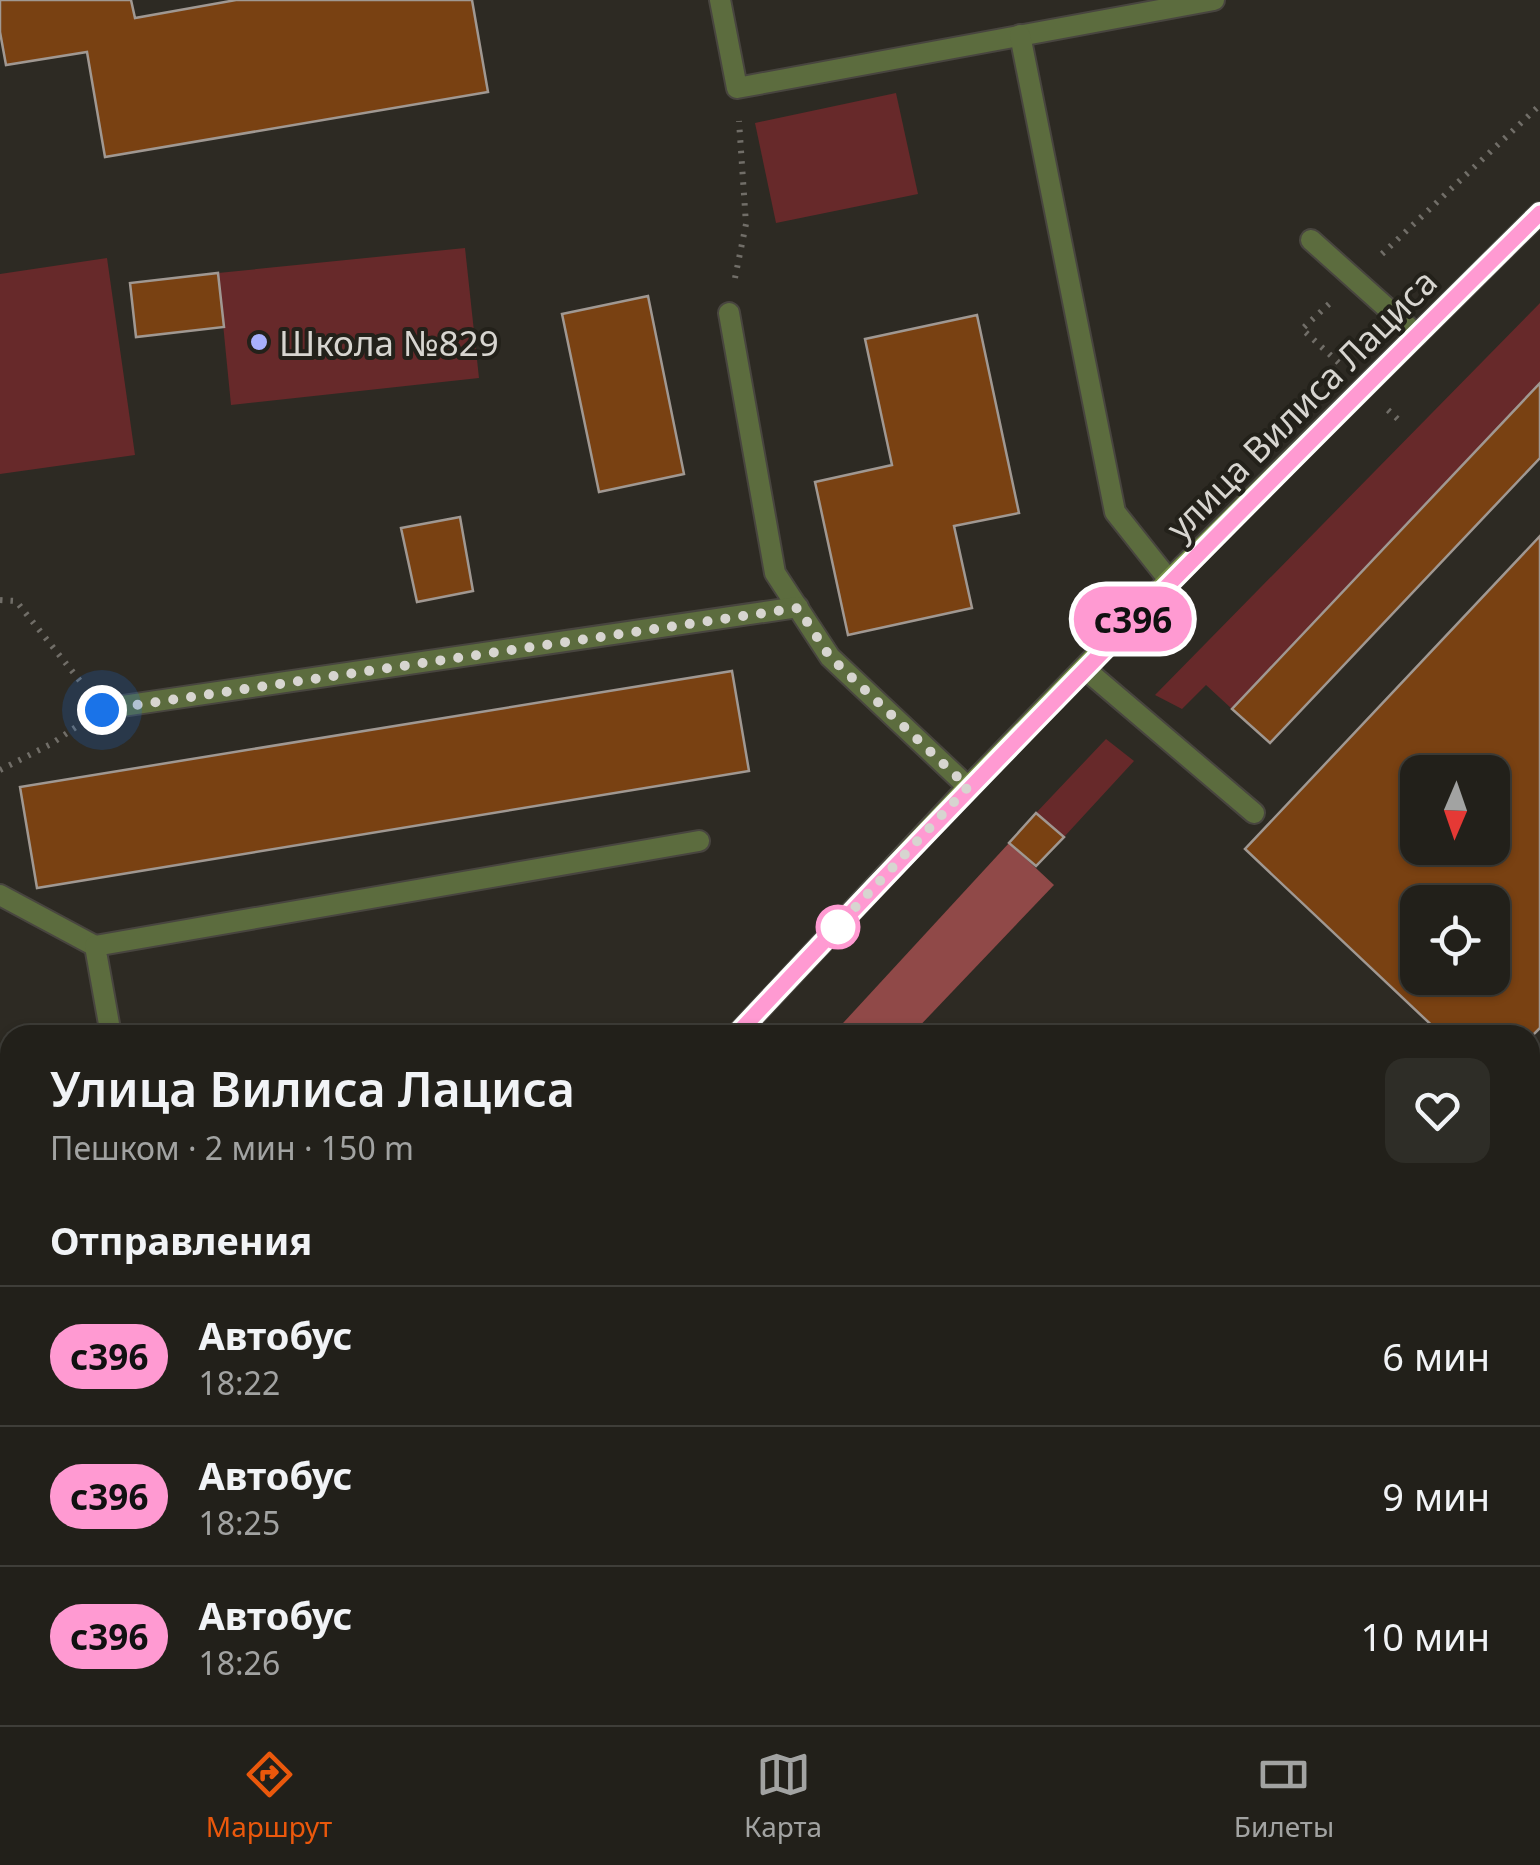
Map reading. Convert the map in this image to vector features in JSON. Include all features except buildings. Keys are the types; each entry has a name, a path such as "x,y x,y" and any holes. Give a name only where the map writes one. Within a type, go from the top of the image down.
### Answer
{"street":[{"name":"улица Вилиса Лациса","path":"745,1025 1169,580 1540,213"}],"lane":[{"path":"720,0 737,88 1214,0"},
{"path":"1020,35 1116,512 1169,580"},
{"path":"1311,240 1417,335"},
{"path":"728,313 775,574 830,657 968,787"},
{"path":"102,710 798,608"},
{"path":"1085,669 1254,813"},
{"path":"0,895 96,946 699,841"},
{"path":"96,946 109,1025"}],"path":[{"path":"728,313 746,224 737,88"},
{"path":"1402,423 1302,329 1540,105"},
{"path":"0,600 16,601 102,710 51,744 0,770"}],"shaded area":[{"path":"896,93 918,194 776,223 755,123"},
{"path":"465,248 479,378 231,405 218,273"},
{"path":"107,258 135,455 0,474 0,274"},
{"path":"1540,303 1540,383 1232,709 1206,685 1182,709 1155,695"},
{"path":"1106,739 1134,761 1064,837 1036,813"},
{"path":"1009,843 1054,885 921,1025 841,1025"}],"bus line":[{"name":"с396","path":"745,1025 1169,580 1540,213"}],"place":[{"name":"Школа №829","path":"259,342"}],"route":[{"path":"102,710 798,608 830,657 968,787 834,930 838,927"}]}
